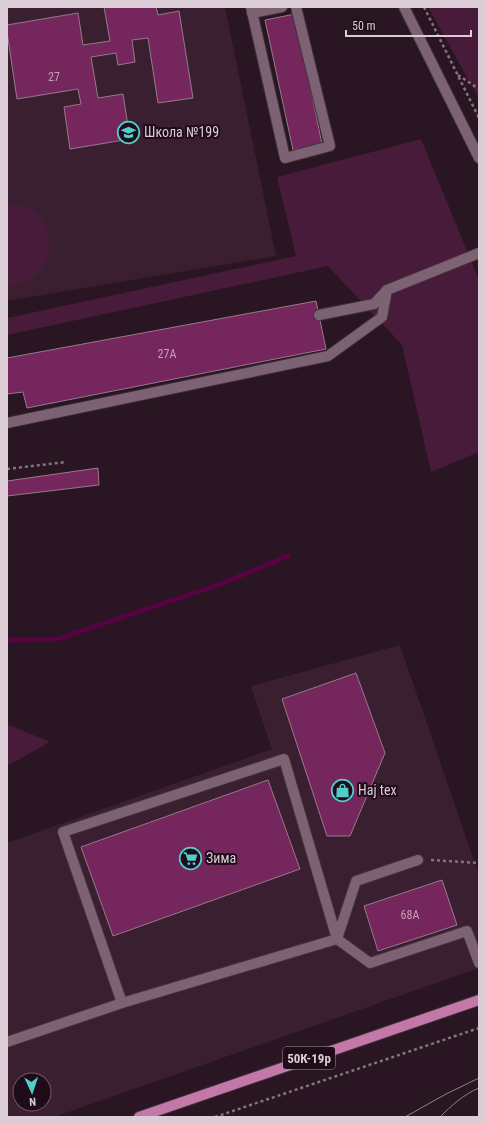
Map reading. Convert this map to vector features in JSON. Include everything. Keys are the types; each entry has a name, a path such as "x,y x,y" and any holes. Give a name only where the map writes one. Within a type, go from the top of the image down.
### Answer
{"main road":[{"name":"50К-19р","path":"139,1117 479,1000"}],"street":[{"path":"282,7 251,10 285,158 330,146 296,7"},
{"path":"404,7 479,158"},
{"path":"319,315 374,304 387,290 479,253"},
{"path":"7,422 328,356 382,316 387,290"},
{"path":"122,1003 63,832 284,758 337,939 370,963 467,931 479,963"},
{"path":"337,939 356,881 418,860"},
{"path":"7,1042 122,1003 337,939"}],"path":[{"path":"424,7 479,118"},
{"path":"458,75 479,89"},
{"path":"7,469 66,462"},
{"path":"418,860 479,863"},
{"path":"215,1117 479,1028"}],"shaded area":[{"name":"Школа №199","path":"7,7 225,7 276,256 7,301"},
{"path":"428,7 479,7 479,99"},
{"path":"421,139 479,280 479,452 431,472 402,345 328,266 7,335 7,318 296,256 277,177"},
{"path":"13,203 30,209 42,220 49,238 49,247 48,256 38,273 25,282 7,286 7,204"},
{"path":"400,645 479,875 479,968 54,1117 7,1117 7,843 272,749 251,686"},
{"path":"7,724 50,742 7,766"}],"building":[{"path":"104,7 156,7 158,15 179,11 193,98 158,103 148,38 132,40 135,62 118,65 116,53 91,57 98,98 123,94 130,139 70,149 64,107 81,104 78,89 17,99 7,25 78,13 83,45 110,41"},
{"path":"295,14 322,144 293,150 265,20"},
{"path":"316,301 326,349 27,408 23,392 7,394 7,358"},
{"path":"98,468 99,485 7,496 7,481"},
{"path":"356,673 385,753 350,836 327,836 282,699"},
{"name":"Зима","path":"268,780 300,869 113,936 81,847"},
{"path":"442,880 457,925 378,951 364,906"}],"waterway":[{"path":"7,640 58,639 218,585 288,556"}],"tram line":[{"path":"405,1117 446,1094 479,1078"},
{"path":"440,1117 463,1097 479,1088"}],"place":[{"name":"Школа №199","path":"129,132"},
{"name":"Haj tex","path":"343,790"},
{"name":"Зима","path":"190,858"}]}
